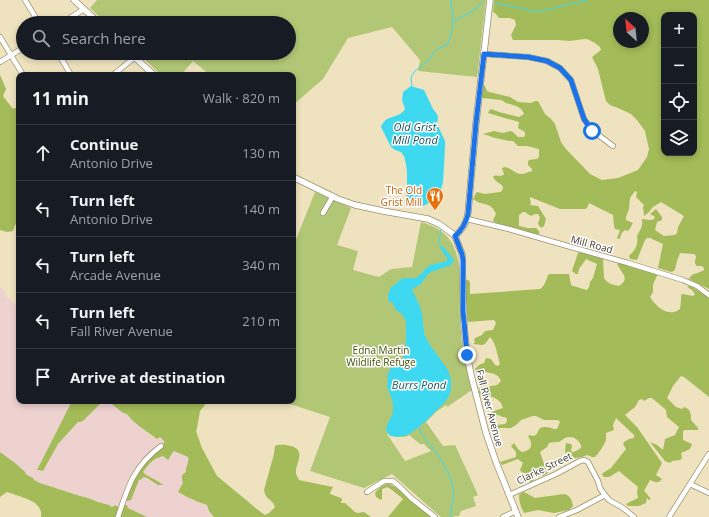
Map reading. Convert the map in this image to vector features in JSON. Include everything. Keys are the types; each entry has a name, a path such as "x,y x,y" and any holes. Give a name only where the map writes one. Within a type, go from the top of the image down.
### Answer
{"main road":[{"path":"74,0 92,16"},
{"path":"296,178 355,205 428,219 439,224 455,236 463,228 467,219 490,0"},
{"path":"138,60 151,72"},
{"name":"Fall River Avenue","path":"455,236 463,260 463,311 467,355 486,433 517,514"}],"street":[{"path":"25,0 35,16"},
{"path":"73,16 84,9"},
{"path":"0,37 21,72"},
{"path":"0,62 16,52"},
{"path":"484,54 528,57 547,61 560,68 571,80 584,119 592,131 613,146"},
{"path":"62,60 69,72"},
{"path":"116,72 128,60"},
{"path":"324,213 333,196"},
{"name":"Mill Road","path":"467,219 509,229 684,280 697,286 709,295"},
{"path":"118,517 128,486 137,469 152,452 161,446"},
{"path":"669,517 709,454"},
{"name":"Clarke Street","path":"509,495 584,460 587,461 593,469 600,488 605,495"},
{"path":"367,492 384,482 393,481 410,498 435,517"},
{"path":"690,484 709,493"},
{"path":"559,517 577,510 605,495 609,500 623,508 634,517"},
{"path":"503,517 517,514"}],"shaded area":[{"path":"0,287 6,293 4,295 16,305 16,404 70,404 37,469 43,471 58,444 78,422 84,420 100,404 112,404 123,413 127,414 152,437 157,439 159,436 164,441 162,446 148,456 139,479 143,477 147,478 158,485 162,483 144,474 143,472 155,458 163,456 170,459 174,451 188,457 189,459 186,472 182,475 183,483 179,494 207,505 209,511 214,517 147,517 128,508 127,505 125,505 122,511 115,505 112,507 40,483 27,475 15,463 0,452"}],"green space":[{"path":"97,0 486,0 477,77 418,71 420,60 392,27 348,38 323,79 296,102 296,72 206,72 193,61 184,72 158,72 145,60 296,60 296,16 99,16 90,8"},
{"path":"494,0 709,0 709,289 689,279 693,275 704,270 702,266 696,265 696,256 694,254 680,253 674,271 671,272 658,268 663,244 647,238 637,260 630,259 629,256 636,246 637,236 642,226 642,219 654,219 655,217 650,214 656,209 662,217 662,220 657,222 655,230 664,236 675,235 677,233 678,227 684,216 661,202 653,207 644,216 644,205 636,197 637,192 635,191 630,198 629,209 626,217 626,220 633,223 629,230 625,230 622,233 620,239 617,238 620,230 615,229 613,215 589,203 585,209 560,209 530,197 530,205 538,206 546,219 544,226 541,228 538,224 540,217 538,214 531,216 523,212 519,215 519,226 536,228 539,231 539,234 535,235 494,222 493,220 496,214 494,210 489,205 480,203 473,199 477,192 485,194 502,191 503,187 495,180 493,176 503,175 502,168 505,167 522,174 532,171 528,165 529,160 537,159 539,157 539,149 527,146 518,146 513,141 502,140 483,134 494,131 503,133 510,131 518,137 524,137 525,132 518,128 519,122 488,113 491,109 519,117 524,114 518,107 507,104 501,100 482,98 482,86 485,86 489,92 510,97 518,102 531,103 538,101 545,114 555,124 561,142 566,149 590,174 602,180 618,178 638,170 647,157 649,149 645,131 637,120 631,114 610,105 606,101 598,69 592,57 601,50 600,47 587,39 569,41 513,40 511,35 516,25 515,20 510,18 499,18 493,12"},
{"path":"0,75 6,89 3,96 13,109 16,108 16,224 13,231 7,232 0,230"},
{"name":"Edna Martin Wildlife Refuge","path":"315,192 351,208 337,245 358,251 353,270 379,277 391,269 412,267 421,222 441,231 453,245 458,262 462,340 465,362 472,390 447,407 446,405 426,422 443,446 455,445 478,495 473,497 476,506 461,511 459,516 441,517 392,474 364,488 310,471 330,417 290,404 296,404 296,240","holes":["389,433 402,437 409,435 420,444 424,444 431,451 405,461 387,434"]},
{"path":"581,252 603,259 604,278 607,282 613,285 619,286 623,283 625,278 617,264 619,263 658,274 653,284 653,292 650,297 659,308 667,312 680,309 681,295 693,296 695,294 687,287 689,286 709,298 709,397 681,376 673,386 667,398 676,407 682,409 684,407 688,409 691,414 691,420 698,428 698,430 683,431 683,440 692,444 690,449 681,453 682,458 680,460 672,461 670,463 665,461 650,442 663,450 665,439 675,435 679,427 667,417 666,410 652,398 644,401 642,399 639,400 635,407 625,415 637,427 662,463 656,475 662,479 661,481 655,482 650,480 644,491 651,499 649,500 647,498 646,503 639,506 628,506 626,504 638,498 638,487 619,471 609,477 604,477 602,475 611,468 626,449 623,444 624,442 634,438 634,435 616,418 613,425 614,430 606,433 606,440 595,457 587,455 568,459 565,451 566,443 571,444 572,452 581,448 578,441 572,437 565,438 559,442 549,443 547,447 540,452 548,473 543,476 537,470 535,471 534,480 530,483 527,473 523,473 520,470 523,463 518,459 502,465 500,462 516,457 516,452 511,446 514,443 522,452 526,451 531,446 528,436 536,435 542,427 557,429 560,422 558,420 544,420 533,416 521,420 511,428 493,429 491,427 505,424 507,419 499,415 489,417 487,415 503,408 502,405 495,398 487,395 481,396 479,393 479,388 497,385 501,381 497,375 486,372 475,372 475,369 484,363 486,358 491,359 495,365 498,366 500,364 495,347 490,337 485,344 473,344 475,342 475,338 482,335 485,331 493,330 496,323 493,320 468,322 465,280 470,282 470,294 540,289 544,285 548,275 569,274 571,285 587,290 593,278 597,264 586,259 579,269 578,274 572,271 578,253"},
{"path":"70,404 100,404 84,420 78,422 58,444 43,471 37,470"},
{"path":"112,404 206,404 200,411 196,431 202,448 217,476 265,515 275,507 266,496 264,490 275,446 283,445 296,448 298,451 299,458 296,474 299,480 333,487 330,494 341,498 341,503 345,503 355,512 364,512 371,517 214,517 209,511 207,505 178,492 183,483 182,475 186,472 188,457 174,451 168,460 163,456 156,459 143,472 163,485 158,485 143,477 139,480 131,500 127,501 128,490 135,477 162,446 164,441 160,437 157,439 139,426 127,414 123,413"},
{"path":"0,452 15,463 27,475 40,483 112,507 115,505 120,508 127,505 128,508 147,517 41,517 40,509 32,501 7,492 0,497"},
{"path":"390,484 400,490 433,517 388,517 403,499 389,488 382,489 381,500 376,497 375,493 382,486"},
{"path":"523,492 535,498 564,494 568,495 573,506 569,510 554,513 538,510 524,513 519,498 519,495"}],"water":[{"name":"Old Grist Mill Pond","path":"411,86 424,90 437,114 437,124 445,141 443,183 440,192 429,203 421,207 412,206 408,201 406,195 407,172 404,156 401,152 391,147 381,127 386,120 399,114 405,109 402,100 403,92"},
{"name":"Burrs Pond","path":"443,246 454,260 451,265 431,272 421,284 412,290 422,314 424,334 448,370 451,380 451,390 445,402 425,422 408,435 398,437 390,436 386,430 393,413 393,406 387,387 387,375 396,363 402,360 405,353 406,321 402,314 396,310 392,302 389,302 388,296 390,288 402,279 417,277 431,265 447,261 447,258 440,248"}],"waterway":[{"path":"412,87 411,77 415,71 430,59 433,53 439,48 447,45 450,39 453,18 451,0"},
{"path":"495,3 538,12 587,0"},
{"path":"454,21 476,9 481,3 483,3"},
{"path":"430,201 436,205"},
{"path":"441,229 439,242 441,247"},
{"path":"419,426 422,435 439,456 450,478 454,496 450,517"}],"place":[{"name":"The Old Grist Mill","path":"435,211"}],"route":[{"path":"467,355 463,311 463,260 455,236 463,228 468,214 484,54 528,57 547,61 560,68 571,80 584,119 592,131"}]}
